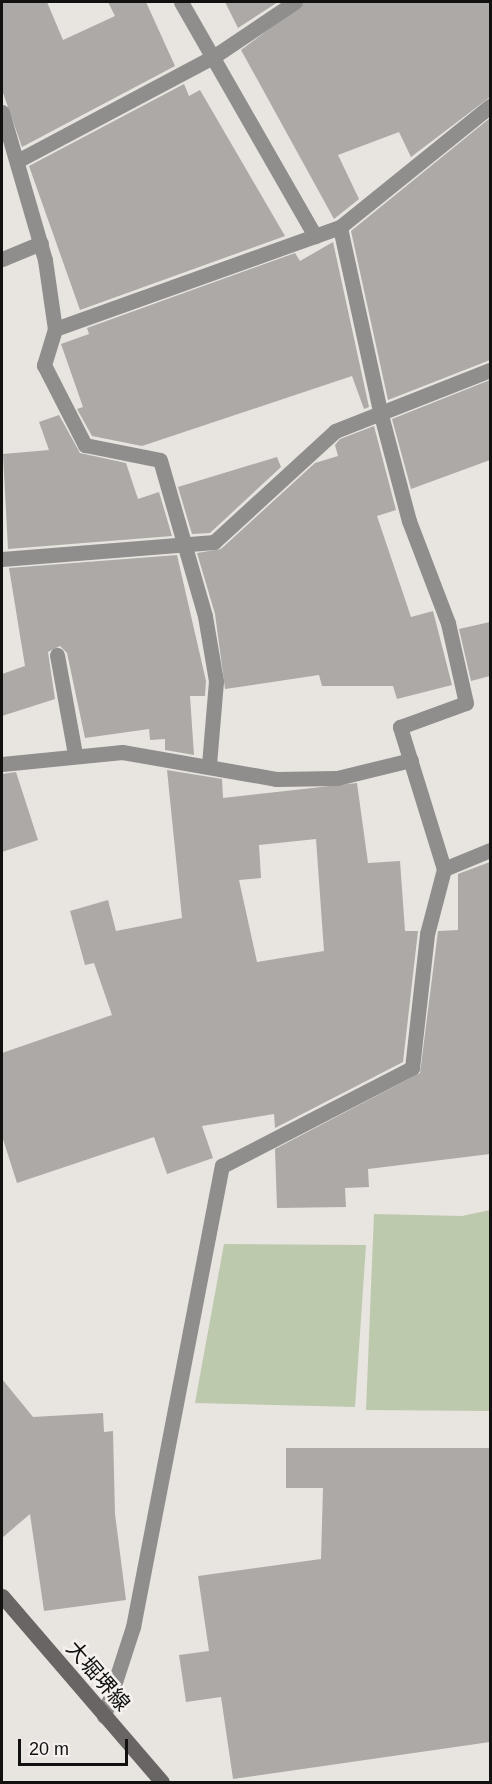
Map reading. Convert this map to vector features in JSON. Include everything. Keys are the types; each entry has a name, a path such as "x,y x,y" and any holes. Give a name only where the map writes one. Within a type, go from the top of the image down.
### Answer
{"main road":[{"name":"大堀堺線","path":"2,1596 162,1782"}],"street":[{"path":"181,2 315,236"},
{"path":"17,161 213,57 295,2"},
{"path":"55,329 340,227 490,106"},
{"path":"2,112 41,243 55,329 44,365 84,445 160,460 187,547 216,681 209,765"},
{"path":"104,1716 133,1627 222,1166 412,1068 427,934 444,869 400,727 466,703 448,623 409,521 380,411 340,227"},
{"path":"2,259 41,243"},
{"path":"2,559 187,547 214,542 335,431 380,411 490,370"},
{"path":"57,655 75,754"},
{"path":"2,764 75,754 122,752 209,765 276,780 337,778 411,760"},
{"path":"444,869 490,850"}],"green space":[{"path":"490,1210 490,1411 366,1410 374,1214 462,1216"},
{"path":"224,1244 366,1245 355,1407 195,1403"}],"building":[{"path":"2,2 47,2 63,40 115,16 108,2 146,2 175,66 22,147 2,90"},
{"path":"225,2 278,2 238,28"},
{"path":"305,2 490,2 490,97 411,157 399,132 338,155 359,199 334,219 241,50"},
{"path":"184,84 189,96 200,90 285,236 80,310 29,166"},
{"path":"490,118 490,360 388,400 351,231"},
{"path":"333,242 369,407 364,409 352,376 142,446 92,436 77,409 83,407 61,344 89,334 87,328 295,253 300,261"},
{"path":"490,380 490,460 411,489 392,419"},
{"path":"59,415 80,453 126,463 138,499 159,492 172,536 8,549 3,454 49,450 39,422"},
{"path":"374,426 396,510 377,516 411,617 433,611 452,685 397,699 393,686 322,686 319,675 225,689 215,614 197,553 221,549 315,463 338,456 335,445 340,439"},
{"path":"277,457 281,467 210,533 192,534 178,487"},
{"path":"177,555 206,681 205,696 190,696 194,755 165,750 165,739 150,740 149,729 85,738 67,653 60,646 48,652 55,699 2,716 2,674 25,666 9,568"},
{"path":"490,622 490,676 471,681 459,629"},
{"path":"167,770 222,779 223,798 357,783 368,863 400,861 405,931 418,931 403,1062 275,1128 274,1114 202,1126 213,1158 167,1174 154,1137 17,1183 2,1136 2,1053 112,1015 94,963 85,965 70,911 108,900 116,931 182,918","holes":["316,839 324,951 257,962 239,880 261,878 259,845"]},
{"path":"16,772 38,840 2,852 2,774"},
{"path":"490,862 490,1154 368,1169 369,1187 345,1188 346,1207 277,1208 275,1149 420,1073 438,931 458,930 458,874"},
{"path":"2,1379 33,1417 103,1413 104,1432 113,1431 115,1514 126,1600 44,1611 30,1514 2,1538"},
{"path":"286,1448 490,1448 490,1742 233,1779 221,1697 186,1702 179,1655 209,1651 198,1576 321,1559 323,1488 286,1488"}]}
